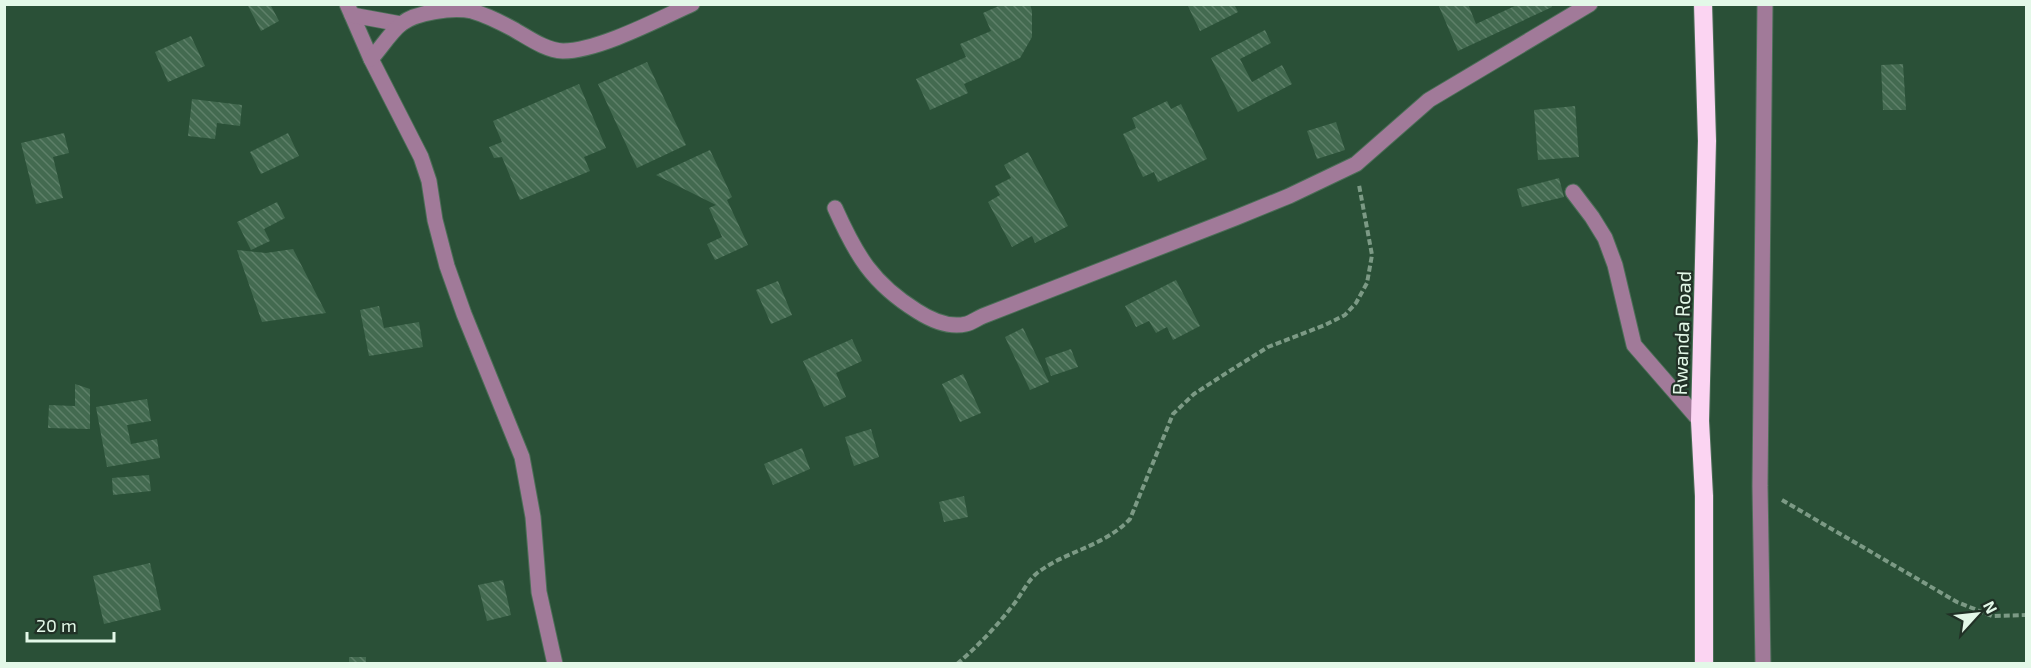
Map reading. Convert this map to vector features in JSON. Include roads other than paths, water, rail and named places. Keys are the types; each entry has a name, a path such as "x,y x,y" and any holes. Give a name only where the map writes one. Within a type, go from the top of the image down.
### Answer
{"highway":[{"name":"Rwanda Road","path":"1703,4 1707,141 1700,421 1704,496 1704,663"}],"street":[{"path":"371,59 401,24 414,16 434,11 470,11 498,20 548,48 564,51 615,38 692,4"},
{"path":"834,208 851,245 875,279 899,300 932,320 950,324 966,324 1279,201 1356,164 1429,100 1590,4"},
{"path":"1763,663 1760,486 1765,4"},
{"path":"350,10 401,24"},
{"path":"350,10 371,59 421,157 429,181 435,220 447,266 468,325 522,457 533,517 539,592 555,663"},
{"path":"1574,192 1605,238 1615,265 1635,345 1700,421"}]}
